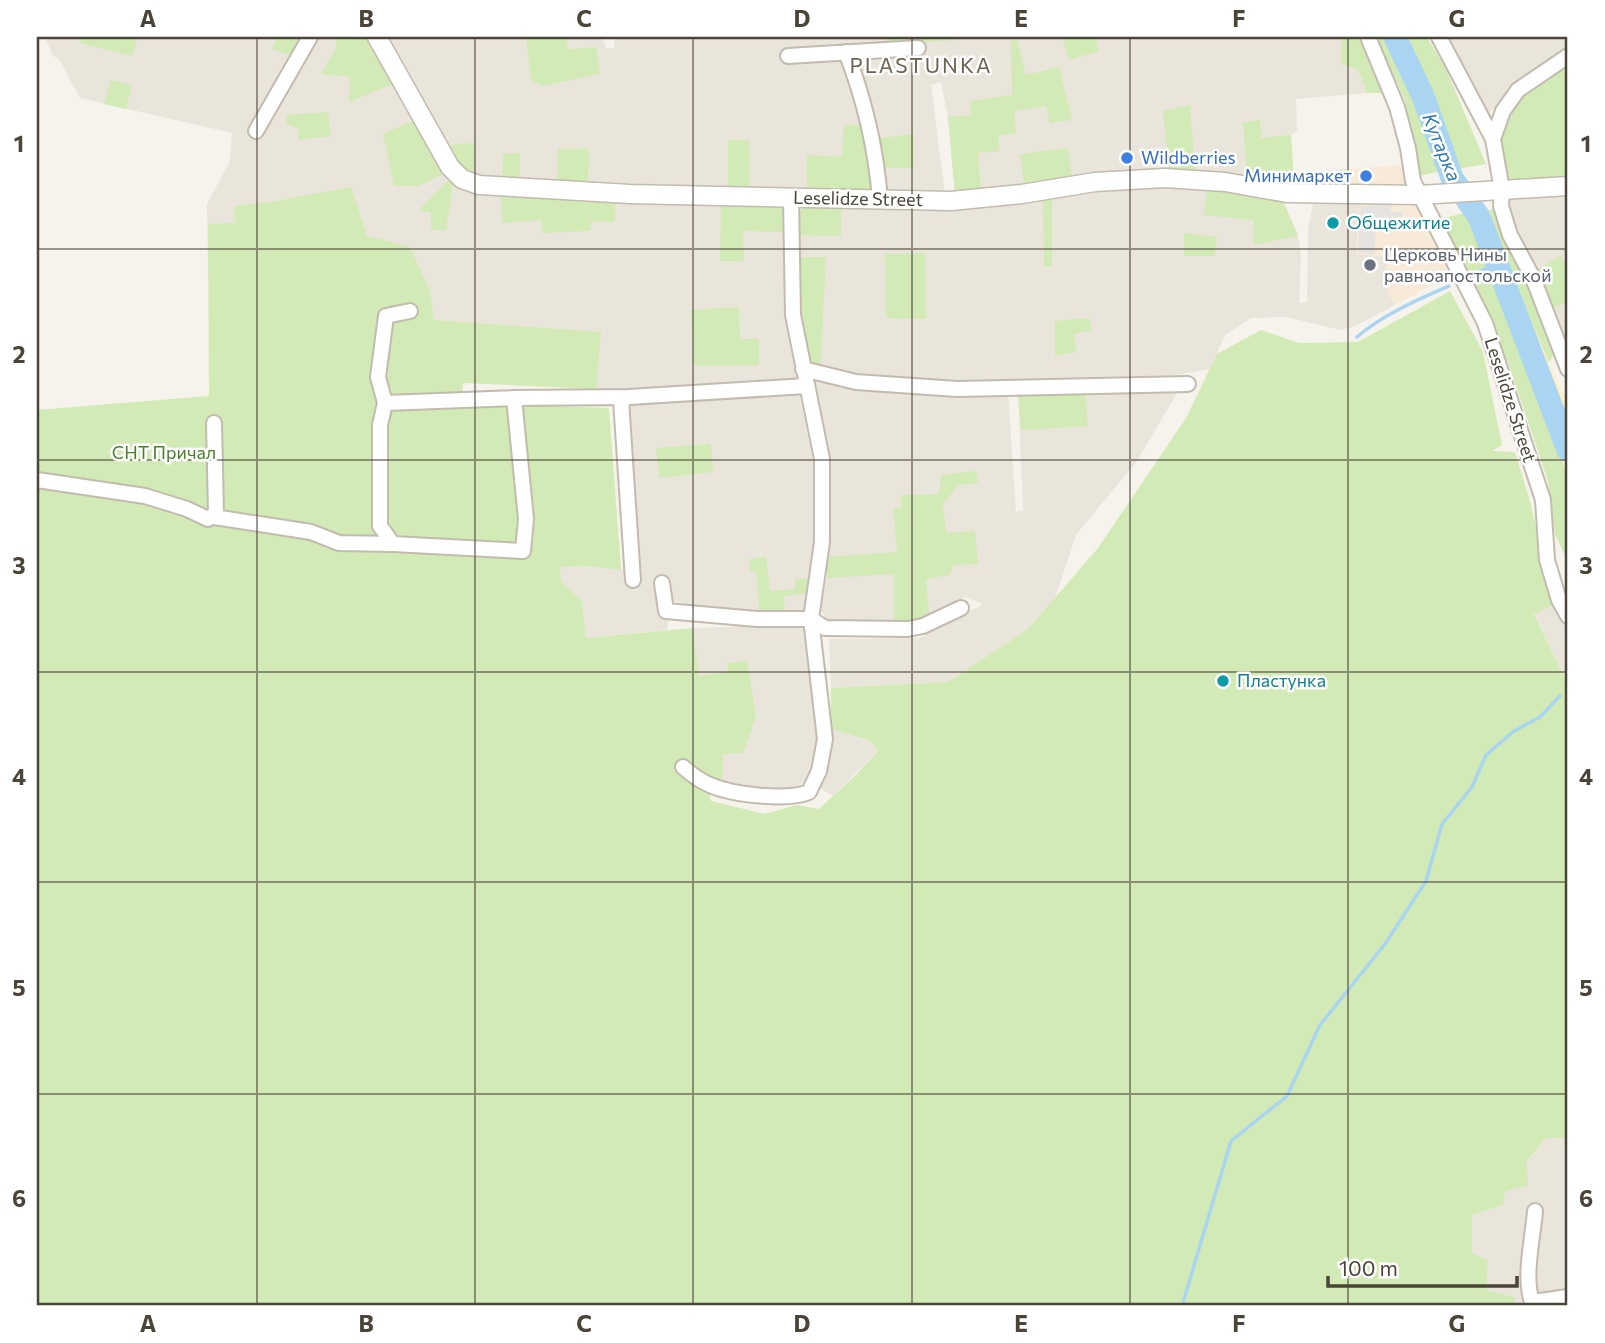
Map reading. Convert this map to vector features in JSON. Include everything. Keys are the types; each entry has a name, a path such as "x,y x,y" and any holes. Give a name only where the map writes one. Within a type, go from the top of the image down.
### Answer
{"street":[{"path":"256,131 310,37"},
{"name":"Leselidze Street","path":"377,37 450,167 463,179 479,185 630,194 951,201 1022,194 1095,182 1165,178 1225,182 1287,192 1424,195"},
{"name":"Leselidze Street","path":"1368,37 1397,107 1413,181 1424,195 1448,255 1485,323 1543,500 1547,560 1559,600 1568,616"},
{"path":"1439,37 1493,139"},
{"path":"788,56 918,48"},
{"path":"846,52 853,69 877,165 880,199"},
{"path":"1568,56 1518,90 1503,111 1493,139 1495,190 1510,235 1562,334 1568,369"},
{"path":"1424,195 1568,186"},
{"path":"683,767 712,786 750,794 797,797 808,792 819,771 825,739 811,619 822,542 822,459 793,315 791,197"},
{"path":"393,544 380,526 380,425 385,403 378,377 386,316 410,311"},
{"path":"803,369 856,382 957,389 1188,384"},
{"path":"385,403 629,397 806,386"},
{"path":"629,397 621,400 621,406 633,580"},
{"path":"37,480 145,496 187,509 204,519 214,517 310,532 339,542 523,551 526,519 514,398"},
{"path":"214,517 215,424"},
{"path":"662,583 667,611 757,619 811,619 825,628 908,629 923,626 961,608"},
{"path":"1535,1211 1529,1290 1531,1299 1534,1303 1568,1297"}],"shaded area":[{"path":"45,37 304,37 248,131 254,135 262,131 319,37 369,37 373,40 389,77 417,119 444,174 453,184 501,191 785,202 802,384 620,392 596,389 600,332 433,320 430,290 208,280 207,204 230,161 232,133 80,98 59,59 53,56"},
{"path":"382,37 603,37 606,48 614,48 614,37 1341,37 1341,64 1358,70 1367,93 1296,99 1297,131 1291,135 1294,183 1195,171 1139,172 955,194 948,117 941,82 931,85 945,194 882,197 854,56 923,53 922,43 783,53 782,61 843,57 862,114 876,195 605,188 484,179 475,174 455,159"},
{"path":"1442,37 1568,37 1568,49 1514,88 1486,116"},
{"path":"1403,165 1406,178 1455,273 1395,305 1388,292 1387,257 1356,254 1360,202 1296,198 1294,173"},
{"path":"1140,183 1281,196 1298,236 1301,256 1299,303 1307,302 1308,229 1314,199 1360,202 1387,257 1388,292 1395,305 1353,327 1340,330 1286,317 1251,318 1225,335 1210,369 1142,381 958,384 854,378 807,367 796,235 804,206"},
{"path":"1568,191 1568,361 1509,208 1509,196"},
{"path":"1391,205 1391,212 1402,212 1400,227 1376,227 1374,254 1358,252 1361,206"},
{"path":"815,380 869,391 1008,391 1016,512 1023,510 1018,394 1180,388 1137,461 1076,535 1055,598 1028,629 948,682 831,688 829,639 920,638 983,604 965,597 919,620 829,623 820,609 827,578 831,483"},
{"path":"799,393 813,461 816,557 808,617 728,614 673,601 667,630 586,638 582,601 561,581 559,567 587,566 621,570 637,564 627,403"},
{"path":"1568,596 1568,685 1534,613"},
{"path":"807,624 820,739 809,777 795,789 783,790 722,782 700,689 693,628"},
{"path":"831,729 871,741 878,751 833,796 816,786"},
{"path":"1546,1137 1568,1138 1568,1306 1516,1306 1514,1297 1487,1290 1488,1260 1472,1253 1472,1215 1503,1205 1504,1191"}],"green space":[{"path":"81,37 138,37 132,56 80,43"},
{"path":"277,37 304,37 293,56 272,49"},
{"path":"336,37 369,37 393,84 349,102 350,77 321,74 336,48"},
{"path":"526,37 566,37 568,49 596,47 600,74 542,86 531,80"},
{"path":"885,37 955,37 955,40 886,45"},
{"path":"1062,37 1096,37 1099,51 1069,60"},
{"path":"1341,37 1367,41 1388,93 1367,93 1358,70 1341,64"},
{"path":"1376,37 1390,37 1415,95 1442,171 1418,176 1405,100"},
{"path":"1405,37 1427,37 1446,69 1486,164 1457,169 1447,134"},
{"path":"1017,40 1026,75 1059,67 1072,120 1050,123 1045,106 1014,111 1016,133 998,136 999,151 978,153 981,191 955,194 948,117 971,115 970,101 1012,95 1011,41"},
{"path":"1568,65 1568,179 1510,183 1501,139 1510,118 1521,97"},
{"path":"111,80 132,85 126,109 104,104"},
{"path":"1190,105 1195,171 1169,171 1163,111"},
{"path":"328,112 331,136 298,140 298,128 286,124 287,115"},
{"path":"417,119 444,174 419,186 394,186 383,134"},
{"path":"1260,120 1261,138 1291,135 1294,183 1247,176 1243,122"},
{"path":"844,125 865,125 876,195 807,193 807,155 842,157"},
{"path":"914,134 914,168 879,168 873,139"},
{"path":"728,140 749,140 750,191 728,191"},
{"path":"474,143 475,174 462,168 447,145"},
{"path":"1068,148 1072,179 1024,185 1020,154"},
{"path":"558,149 589,149 588,186 557,185"},
{"path":"520,153 520,183 503,182 503,154"},
{"path":"1348,169 1350,188 1320,188 1314,173"},
{"path":"449,180 453,184 446,230 431,230 431,212 418,211"},
{"name":"СНТ Причал","path":"351,187 367,236 410,247 430,291 434,320 601,332 596,389 463,383 462,398 544,406 609,408 621,570 587,566 560,567 561,581 582,601 586,638 693,628 699,676 728,672 727,663 747,661 756,716 743,753 723,754 722,782 704,777 711,801 765,814 796,805 819,809 878,751 871,741 831,729 831,688 948,682 1028,629 1098,548 1186,418 1217,354 1261,330 1299,343 1358,342 1450,291 1483,352 1502,445 1492,451 1515,452 1530,501 1553,605 1534,614 1568,685 1568,1138 1546,1138 1527,1161 1528,1186 1505,1191 1503,1205 1472,1215 1472,1253 1488,1260 1487,1290 1514,1297 1516,1306 37,1306 37,410 209,396 208,224 236,223 234,206"},
{"path":"1208,187 1281,196 1298,236 1253,245 1254,220 1203,215"},
{"path":"501,191 616,198 615,222 591,221 590,231 543,233 541,220 502,223"},
{"path":"1052,191 1052,266 1044,266 1043,192"},
{"path":"721,200 785,202 785,232 743,231 744,261 720,261"},
{"path":"804,206 841,206 841,236 796,235 797,214"},
{"path":"1497,208 1555,354 1548,363 1484,212"},
{"path":"1469,212 1568,476 1568,561 1555,535 1548,481 1509,365 1464,262 1440,219"},
{"path":"1184,233 1217,237 1215,256 1184,256"},
{"path":"925,253 926,319 886,318 885,254"},
{"path":"1561,256 1568,268 1568,313 1564,303 1548,311 1533,272"},
{"path":"797,257 826,257 820,370 807,367 799,313"},
{"path":"739,307 740,339 759,339 759,365 694,366 691,310"},
{"path":"1089,318 1092,330 1074,334 1076,352 1055,356 1055,321"},
{"path":"1085,391 1088,426 1021,430 1018,394"},
{"path":"711,444 713,472 659,478 656,448"},
{"path":"976,471 978,483 958,485 943,505 946,533 975,531 978,564 954,565 949,575 926,579 929,614 919,620 894,621 894,574 827,578 827,557 897,552 893,508 901,508 901,495 939,494 941,475"},
{"path":"766,557 770,591 795,589 795,579 813,578 811,593 784,596 785,617 760,615 756,572 750,572 749,559"}],"sand":[{"path":"1390,37 1405,37 1447,134 1457,169 1484,212 1568,406 1568,476 1475,225 1442,171 1415,95"}],"waterway":[{"name":"Кутарка","path":"1395,37 1423,96 1452,178 1479,217 1568,450"},
{"path":"1474,274 1497,264"},
{"path":"1357,337 1389,315 1449,286"},
{"path":"1182,1306 1231,1141 1287,1096 1320,1025 1385,944 1426,881 1442,824 1472,787 1486,755 1514,731 1540,717 1560,696"}],"place":[{"name":"Wildberries","path":"1127,158"},
{"name":"Минимаркет","path":"1366,176"},
{"name":"Общежитие","path":"1333,223"},
{"name":"Церковь Нины равноапостольской","path":"1370,265"},
{"name":"Пластунка","path":"1223,681"}],"district":[{"name":"PLASTUNKA","path":"921,66"}]}
